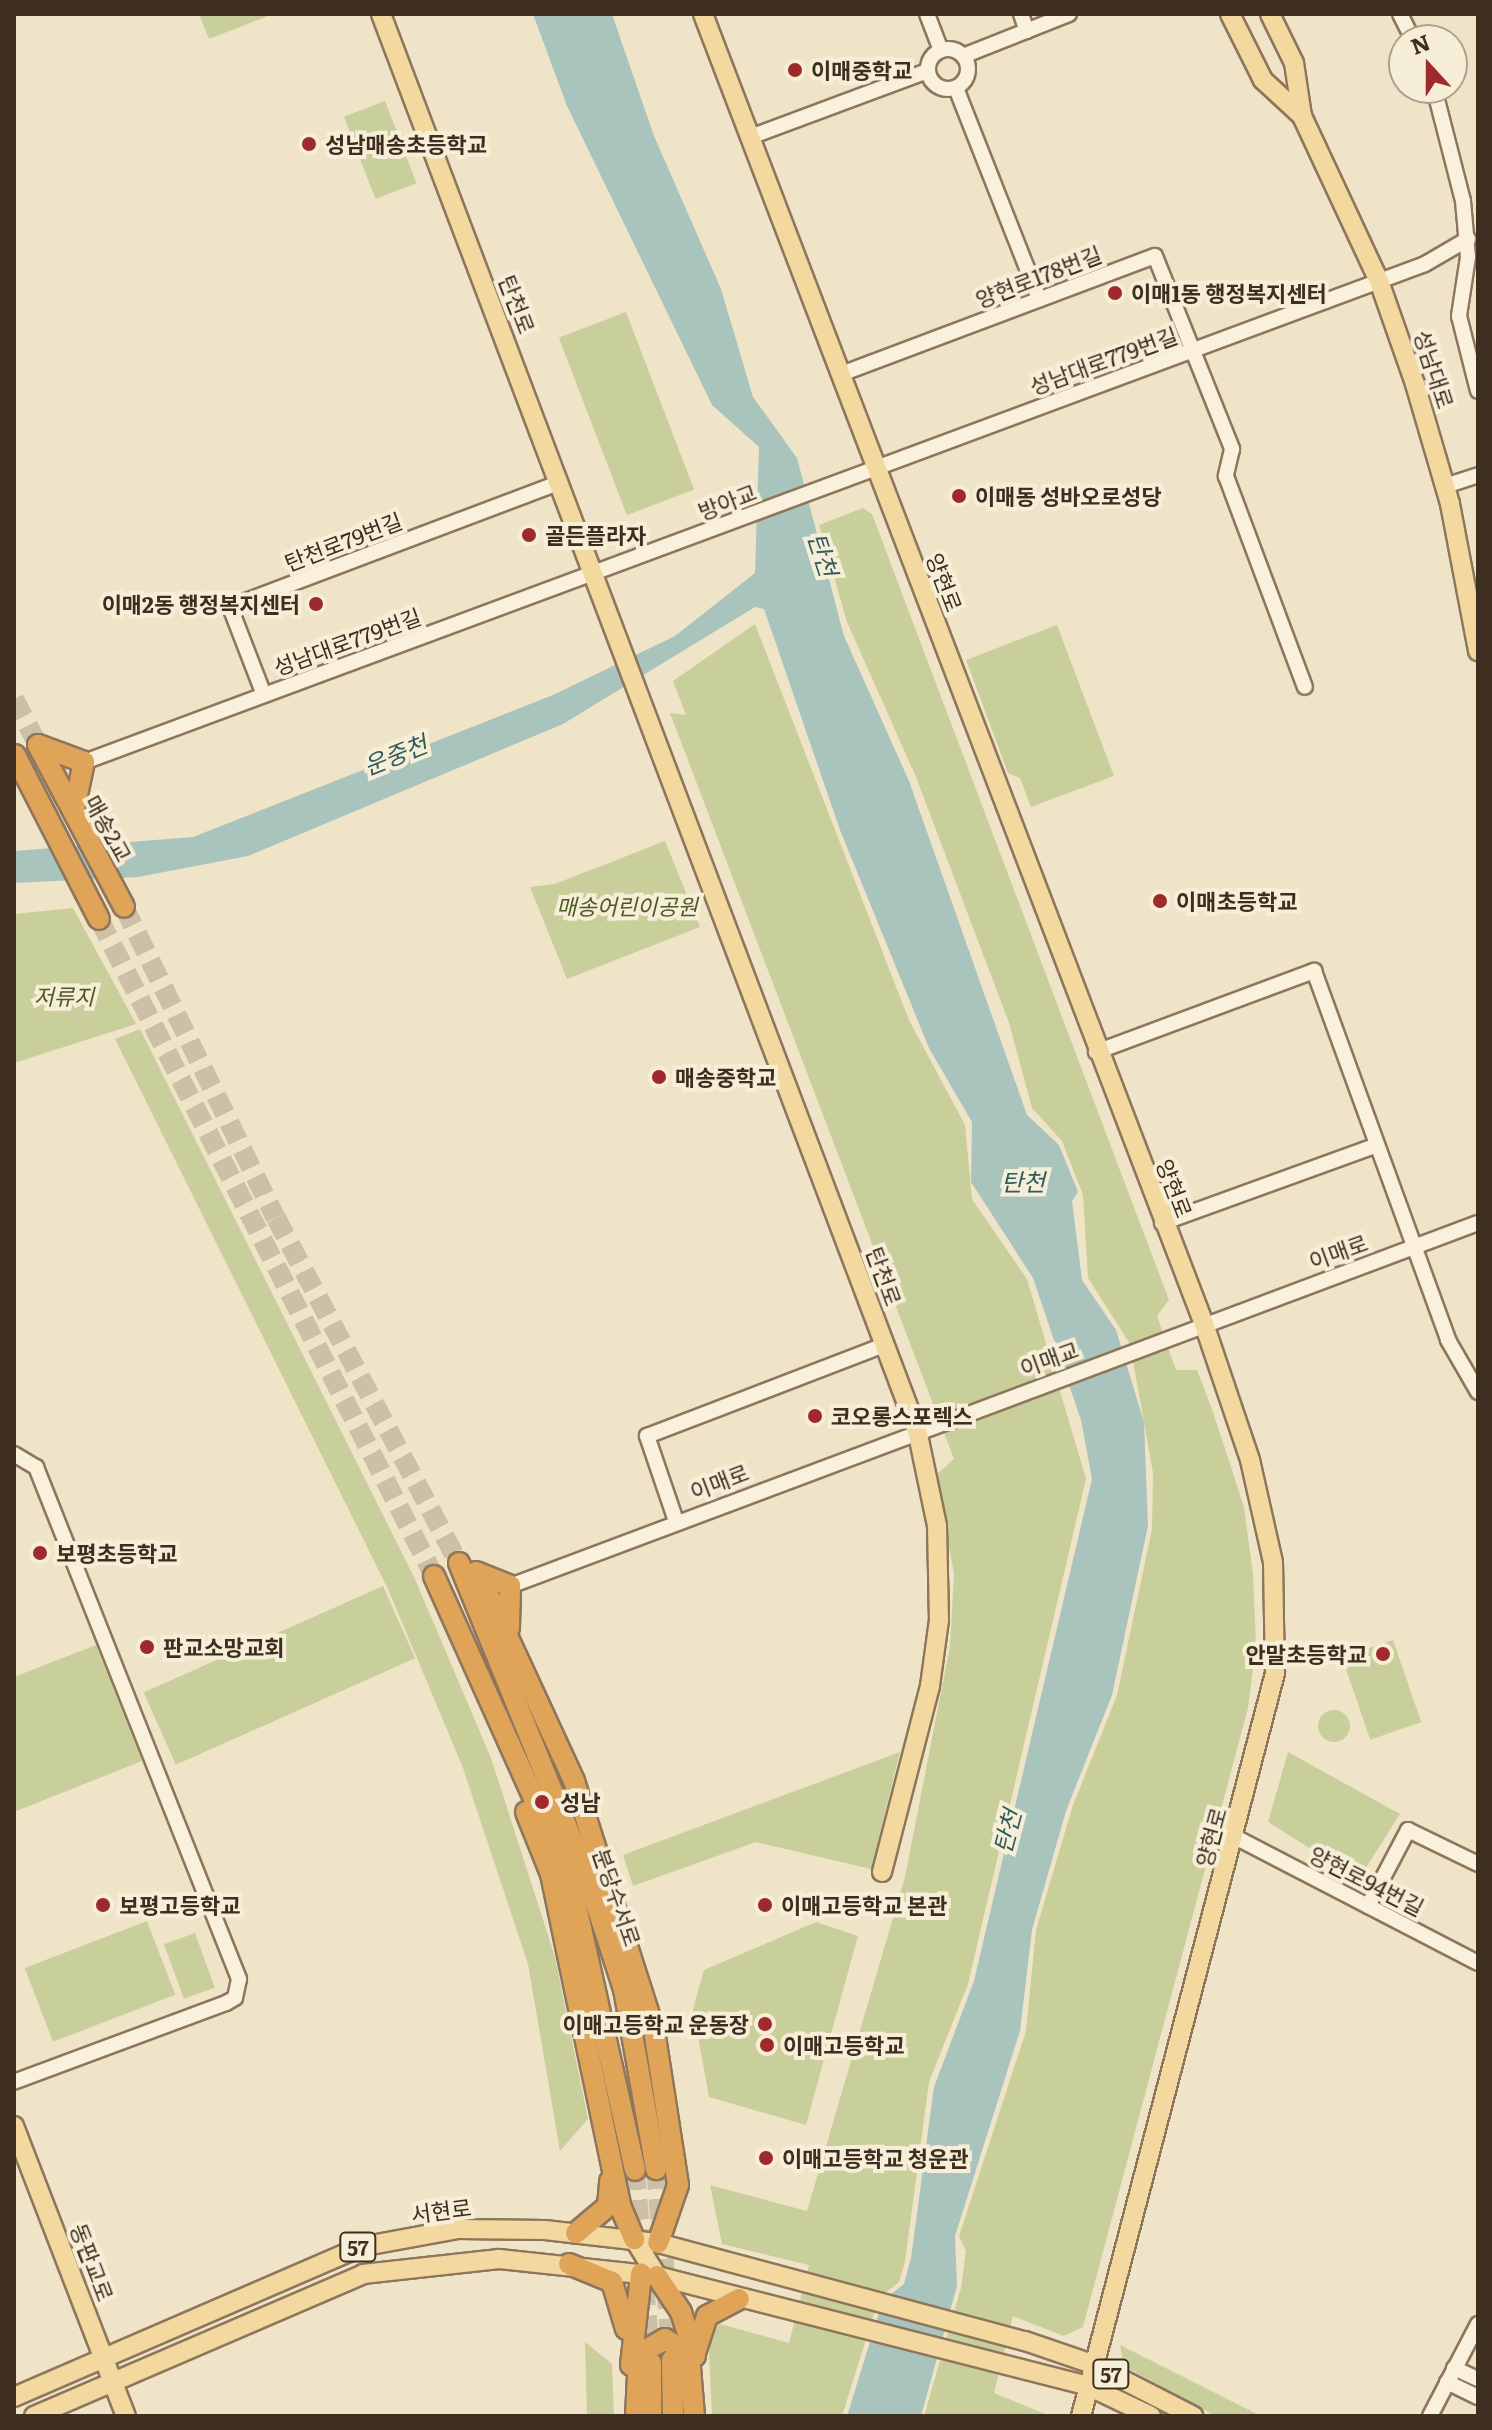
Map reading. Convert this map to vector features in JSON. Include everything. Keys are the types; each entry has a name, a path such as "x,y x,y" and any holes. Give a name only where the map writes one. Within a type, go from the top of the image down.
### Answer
{"highway":[{"path":"38,745 84,762 65,783 38,745"},
{"path":"15,755 99,919"},
{"name":"매송2교","path":"65,783 75,817 122,902"},
{"name":"분당수서로","path":"478,1573 457,1558 606,1932 624,1989 656,2169"},
{"path":"478,1573 510,1586 512,1640"},
{"path":"478,1573 512,1640 574,1781 654,2030 678,2185 651,2263 641,2360 626,2416"},
{"name":"분당수서로","path":"434,1576 570,1879 635,2170"},
{"path":"464,1643 551,1874 612,2165 634,2239"},
{"path":"576,2233 608,2206 612,2165"},
{"path":"651,2263 681,2312 695,2357 696,2416"},
{"path":"569,2264 612,2282 641,2360 651,2416"},
{"path":"695,2357 707,2316 739,2299"},
{"path":"636,2416 639,2354 665,2339 687,2351 696,2416"},
{"path":"672,2360 673,2416"}],"main road":[{"name":"탄천로","path":"381,14 596,575 917,1430 937,1526 939,1620 930,1686 882,1872"},
{"name":"양현로","path":"703,14 1096,1052 1204,1324 1257,1483 1276,1590 1275,1673 1235,1837 1086,2385 1081,2416"},
{"name":"성남대로","path":"1230,14 1263,80 1302,116"},
{"name":"성남대로","path":"1270,14 1294,63 1302,116 1379,281 1445,486 1478,651"},
{"name":"동판교로","path":"14,2126 126,2416"},
{"name":"서현로","path":"14,2397 103,2355 360,2247 458,2229 576,2233 634,2239"},
{"path":"634,2239 651,2263"},
{"name":"57","path":"113,2380 363,2274 453,2260 651,2263 803,2287 1025,2341 1092,2364 1193,2416"},
{"name":"57","path":"651,2263 739,2299 1086,2385 1151,2416"},
{"path":"34,2416 113,2380"}],"street":[{"path":"927,14 941,50"},
{"path":"1021,14 1027,31"},
{"path":"941,50 963,56 1069,14"},
{"path":"750,137 927,71 941,50"},
{"path":"956,88 969,72 963,56"},
{"path":"927,71 937,87 956,88"},
{"path":"956,88 1039,299"},
{"path":"1440,104 1450,133 1468,239 1459,316 1478,391"},
{"name":"성남대로779번길","path":"843,481 1444,257 1468,239"},
{"name":"양현로178번길","path":"841,374 1155,256 1193,350"},
{"path":"1193,350 1232,449 1226,476 1305,687"},
{"path":"1445,486 1478,475"},
{"name":"방아교","path":"626,563 843,481"},
{"name":"탄천로79번길","path":"264,695 230,607 560,482"},
{"name":"성남대로779번길","path":"84,762 626,563"},
{"path":"1096,1052 1314,971 1356,1071 1375,1146 1417,1245 1448,1340 1478,1392"},
{"path":"1162,1223 1375,1146"},
{"name":"이매로","path":"1169,1338 1478,1223"},
{"name":"이매교","path":"944,1420 1169,1338"},
{"path":"676,1521 647,1436 884,1345"},
{"name":"이매로","path":"510,1586 944,1420"},
{"path":"14,1454 36,1467 239,1979 235,1998 226,2003 14,2082"},
{"path":"1368,1906 1408,1830 1478,1864"},
{"name":"양현로94번길","path":"1235,1837 1478,1963"},
{"path":"1430,2416 1478,2324"},
{"path":"1454,2368 1478,2379"},
{"path":"1447,2382 1478,2397"}],"green space":[{"path":"199,14 273,14 209,39"},
{"path":"385,101 417,183 375,199 344,117"},
{"path":"626,312 694,489 627,515 559,338"},
{"path":"863,508 872,514 1169,1300 1157,1316 1176,1370 1197,1370 1212,1409 1244,1507 1253,1574 1256,1646 1248,1708 1083,2327 1064,2336 1013,2316 994,2393 1050,2416 924,2416 961,2288 966,2251 959,2236 1026,2031 1036,1930 1072,1808 1117,1695 1152,1529 1153,1473 1130,1344 1088,1278 1083,1195 1062,1141 1032,1108 1009,1023 916,777 847,622 819,525"},
{"path":"755,624 909,1020 965,1125 972,1199 1027,1279 1086,1479 968,1984 929,2082 905,2262 899,2282 879,2298 842,2416 712,2416 708,2332 720,2324 789,2343 809,2265 722,2244 710,2185 807,2211 905,1877 950,1646 954,1574 936,1475 954,1459 670,713 686,715 673,681"},
{"path":"1057,625 1114,776 1031,807 1020,778 1008,773 966,660"},
{"name":"매송어린이공원","path":"665,841 700,927 567,979 530,887 555,884"},
{"name":"저류지","path":"73,908 136,1024 14,1063 14,914"},
{"path":"140,1029 415,1579 491,1758 555,1957 588,2119 560,2151 528,1964 463,1768 388,1589 115,1039"},
{"path":"383,1586 415,1658 176,1765 144,1693"},
{"path":"1393,1640 1421,1722 1370,1740 1342,1658"},
{"path":"96,1645 142,1761 14,1812 14,1677"},
{"path":"1334,1710 1345,1715 1350,1726 1345,1737 1334,1742 1323,1737 1318,1726 1323,1715"},
{"path":"900,1752 871,1869 756,1842 633,1886 623,1855"},
{"path":"1288,1752 1400,1814 1359,1879 1268,1822"},
{"path":"147,1921 175,1995 53,2042 25,1968"},
{"name":"이매고등학교 운동장","path":"816,1922 858,1936 806,2125 709,2097 693,2009 704,1970"},
{"path":"195,1933 215,1988 184,1999 164,1944"},
{"path":"585,2342 612,2364 614,2416 587,2416"},
{"path":"1120,2345 1261,2416 1215,2416 1124,2366"}],"water":[{"name":"탄천","path":"533,14 612,14 654,136 721,289 753,397 797,458 844,636 909,781 1027,1115 1059,1145 1078,1192 1072,1201 1082,1280 1116,1330 1144,1422 1148,1526 1112,1695 1066,1811 1032,1930 1020,2031 955,2236 957,2286 921,2416 847,2416 883,2300 904,2284 911,2258 934,2087 974,1981 1092,1479 1081,1420 1033,1278 971,1182 972,1122 929,1048 840,830 764,609 755,607 563,724 248,856 138,877 14,883 14,851 193,837 553,695 675,636 755,573 759,447 712,405 567,106"}],"tunnel":[{"path":"14,699 38,745"},
{"path":"124,907 276,1218 459,1563"},
{"path":"99,919 434,1576"},
{"path":"656,2169 672,2356"},
{"path":"635,2170 642,2254"},
{"path":"644,2286 651,2361"}],"place":[{"name":"이매중학교","path":"795,70"},
{"name":"성남매송초등학교","path":"309,144"},
{"name":"이매1동 행정복지센터","path":"1115,293"},
{"name":"이매동 성바오로성당","path":"959,496"},
{"name":"골든플라자","path":"529,535"},
{"name":"이매2동 행정복지센터","path":"316,604"},
{"name":"이매초등학교","path":"1160,901"},
{"name":"매송중학교","path":"659,1077"},
{"name":"코오롱스포렉스","path":"815,1416"},
{"name":"보평초등학교","path":"40,1553"},
{"name":"판교소망교회","path":"147,1647"},
{"name":"안말초등학교","path":"1383,1654"},
{"name":"성남","path":"542,1802"},
{"name":"보평고등학교","path":"103,1905"},
{"name":"이매고등학교 본관","path":"765,1905"},
{"name":"이매고등학교 운동장","path":"765,2024"},
{"name":"이매고등학교","path":"767,2045"},
{"name":"이매고등학교 청운관","path":"766,2158"}],"water label":[{"name":"운중천","path":"395,754"}]}
